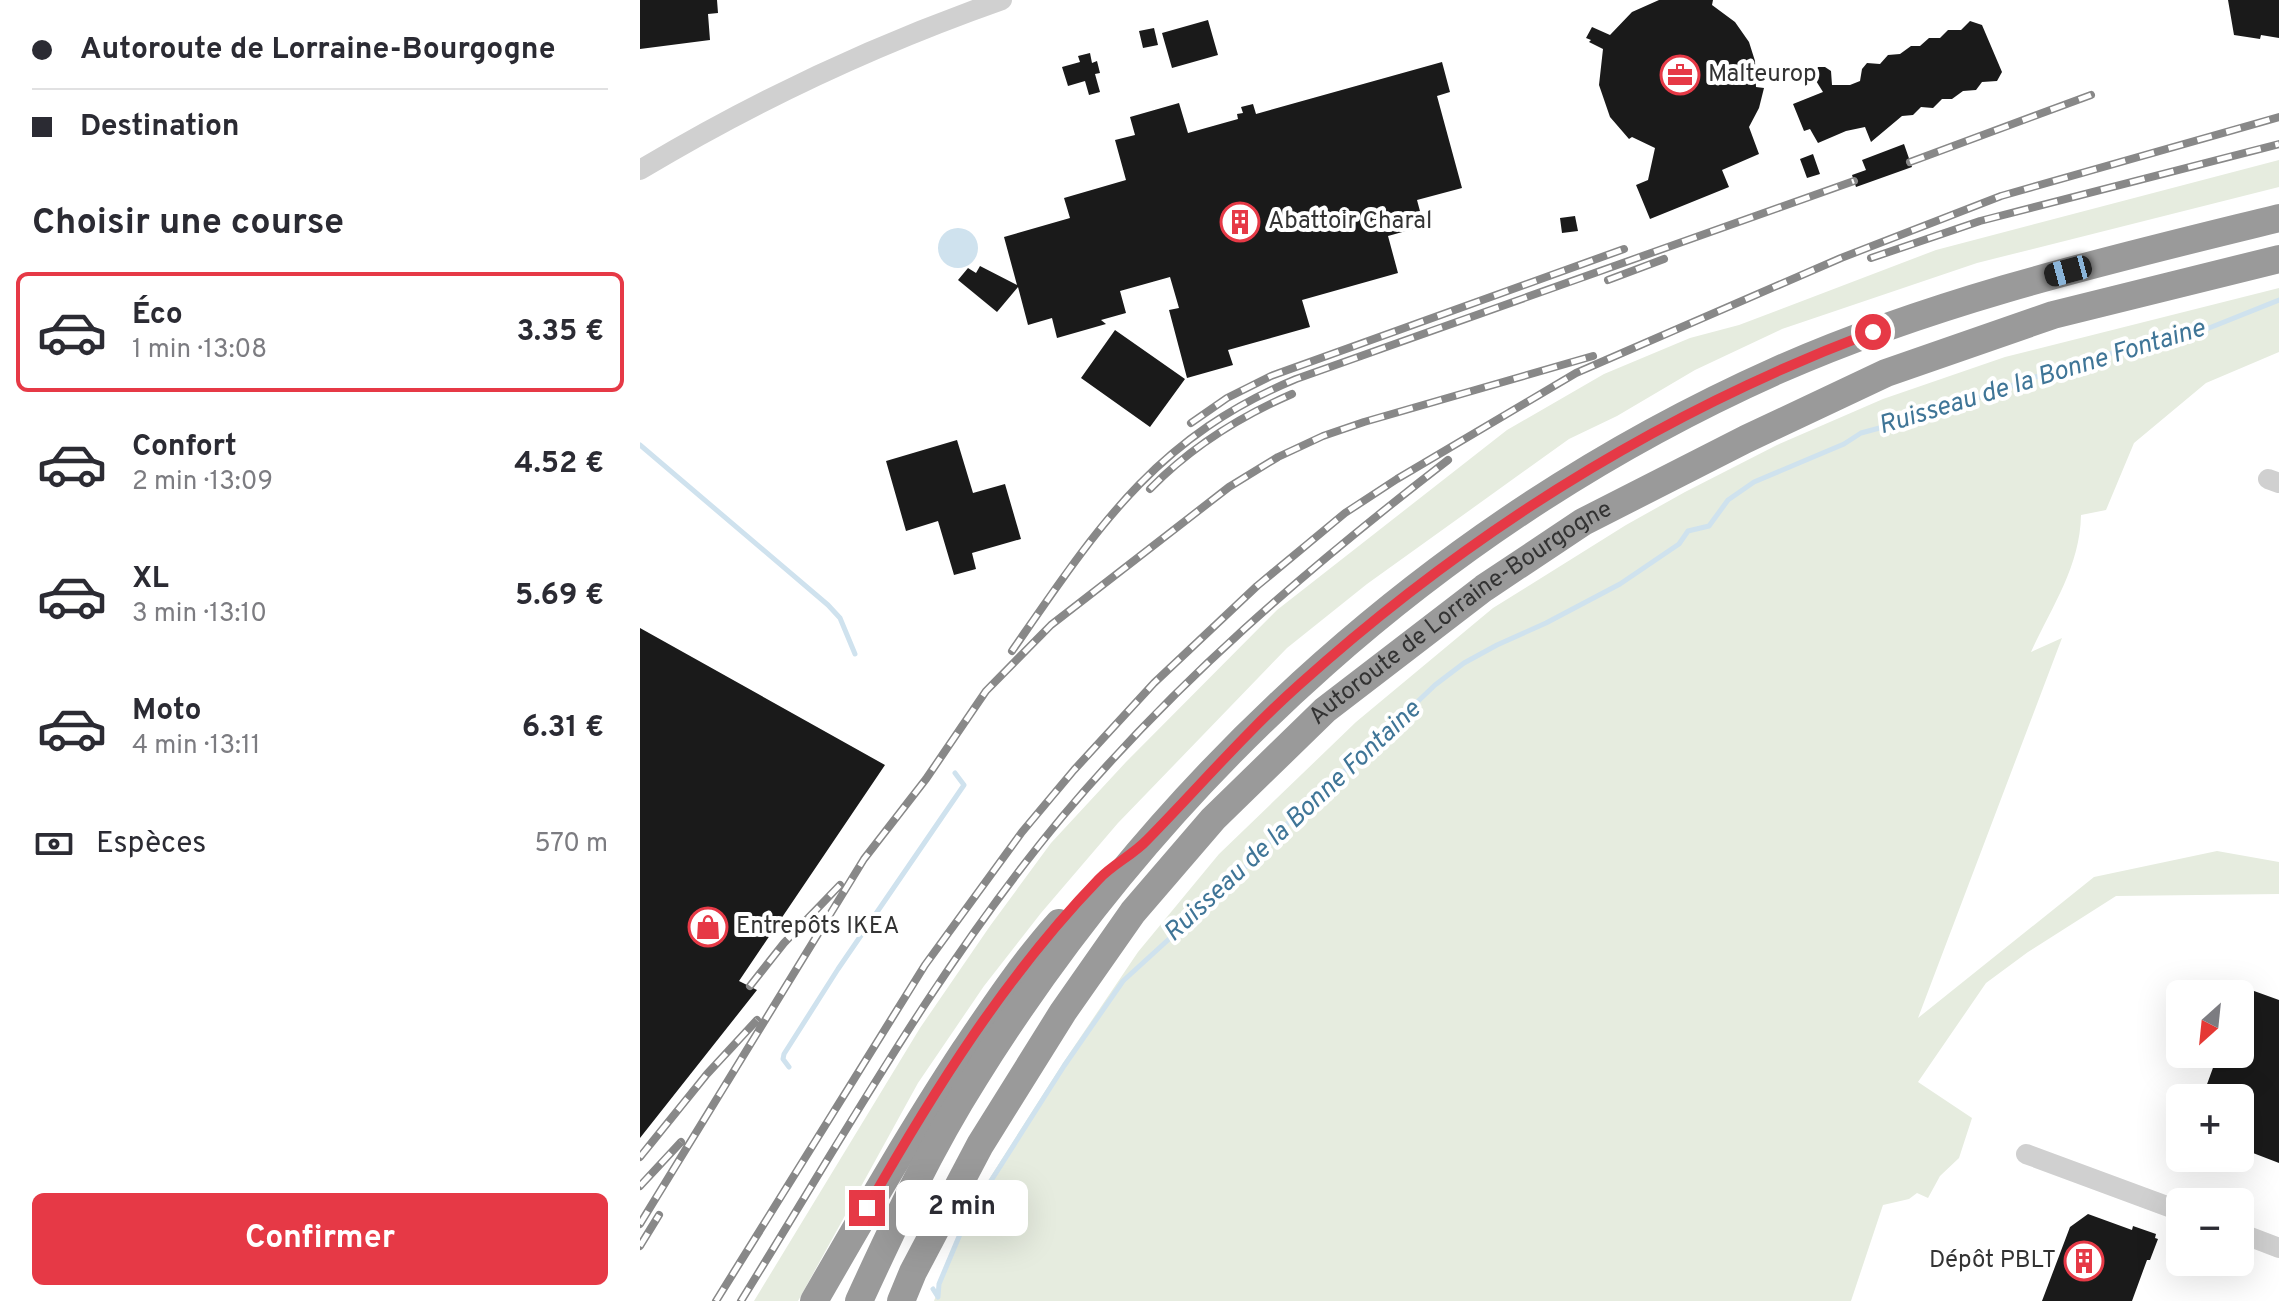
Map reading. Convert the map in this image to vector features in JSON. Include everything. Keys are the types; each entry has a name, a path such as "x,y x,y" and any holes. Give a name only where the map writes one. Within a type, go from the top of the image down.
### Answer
{"highway":[{"name":"Autoroute de Lorraine-Bourgogne","path":"859,1301 895,1222 974,1078 1062,949 1144,844 1233,747 1367,624 1485,536 1561,486 1641,439 1778,370 1943,307 2040,278 2279,218"},
{"name":"Autoroute de Lorraine-Bourgogne","path":"901,1301 980,1145 1063,1012 1133,912 1213,819 1325,710 1484,588 1583,522 1746,439 1886,373 2053,315 2279,259"},
{"path":"814,1301 894,1161 998,1001 1052,931 1102,876 1144,844"}],"street":[{"path":"640,170 758,103 1002,0"},
{"path":"2026,1154 2166,1206"},
{"path":"2254,1238 2279,1248"}],"shaded area":[{"path":"2279,160 2279,187 1977,263 1782,329 1695,370 1617,416 1569,439 1367,584 1287,648 1118,823 1041,913 984,986 918,1083 798,1301 754,1301 920,1028 1051,843 1126,762 1277,610 1507,430 1604,374 1690,338 1739,325 1936,250"},
{"path":"2279,288 2279,352 2206,383 2134,443 2106,510 2081,515 2076,552 2070,569 2031,652 2062,638 1918,1018 2094,877 2217,851 2279,862 2279,894 2116,896 2028,952 1986,983 1918,1082 1972,1118 1959,1158 1940,1176 1928,1198 1917,1193 1909,1199 1883,1205 1851,1301 934,1301 955,1244 979,1195 1138,952 1219,854 1356,722 1493,608 1685,492 1777,445 1883,399 2005,357"}],"water":[{"path":"958,228 972,234 978,248 972,262 958,268 944,262 938,248 944,234"}],"building":[{"path":"640,0 717,0 718,13 708,14 710,40 640,49"},
{"path":"1659,0 1713,0 1712,5 1735,22 1749,42 1755,61 1756,87 1764,88 1759,108 1749,127 1759,154 1722,170 1729,187 1650,219 1636,185 1648,180 1655,148 1632,137 1629,139 1610,117 1599,85 1603,49 1586,38 1592,27 1610,35 1632,12"},
{"path":"2228,0 2279,0 2279,38 2234,35"},
{"path":"1208,20 1218,55 1172,68 1162,33"},
{"path":"1970,21 1982,25 2002,72 1997,81 1982,82 1976,90 1963,91 1952,99 1942,99 1933,108 1921,107 1913,115 1902,116 1871,142 1865,127 1818,143 1810,129 1804,131 1793,104 1823,92 1813,76 1818,67 1831,71 1832,85 1850,85 1860,81 1862,69 1867,63 1880,64 1888,55 1900,54 1911,46 1920,46 1929,38 1940,38 1948,30 1961,30"},
{"path":"1154,28 1158,45 1143,48 1139,31"},
{"path":"1090,53 1092,63 1097,61 1100,73 1095,74 1100,92 1089,95 1085,81 1068,86 1062,67 1080,62 1078,56"},
{"name":"Abattoir Charal","path":"1442,62 1450,92 1437,96 1462,188 1417,200 1424,226 1388,236 1398,273 1302,300 1310,327 1228,350 1233,365 1187,378 1169,310 1179,308 1170,277 1120,291 1126,313 1101,320 1106,324 1057,338 1052,318 1028,325 1018,287 997,312 958,280 968,268 976,273 980,266 1017,285 1004,237 1070,218 1064,198 1126,180 1115,140 1135,135 1130,117 1179,103 1188,133 1238,119 1237,114 1243,113 1241,107 1253,104 1256,114"},
{"path":"1904,144 1912,167 1856,187 1852,175 1866,170 1862,160"},
{"path":"1813,154 1820,174 1807,178 1800,159"},
{"path":"1575,216 1578,231 1562,233 1560,218"},
{"path":"1115,330 1185,379 1150,427 1081,378"},
{"path":"957,440 973,493 1005,484 1021,539 972,553 976,569 954,575 938,521 906,531 886,461"},
{"name":"Entrepôts IKEA","path":"640,628 885,765 739,981 757,990 640,1138"},
{"path":"2254,991 2279,1000 2279,1163 2254,1153 2254,1084 2207,1084 2213,1068 2254,1068"},
{"path":"2088,1214 2132,1230 2133,1226 2156,1234 2155,1238 2158,1239 2132,1301 2042,1301 2070,1227"}],"waterway":[{"name":"Ruisseau de la Bonne Fontaine","path":"933,1289 938,1297 939,1284 966,1220 1064,1066 1123,981 1225,888 1315,795 1435,685 1464,663 1620,584 1679,544 1688,531 1709,526 1728,500 1754,482 1844,444 1861,433 1887,426 1922,410 1999,393 2020,381 2081,365 2112,353 2179,340 2279,300"},
{"path":"640,445 828,605 840,618 855,654"},
{"path":"789,1067 783,1059 784,1054 964,785 955,773"}],"railway":[{"path":"1910,162 2091,95"},
{"path":"716,1301 925,965 1022,832 1154,683 1257,586 1345,513 1576,373 1841,258 2001,196 2279,117"},
{"path":"1871,258 1980,221 2279,144"},
{"path":"1012,651 1101,527 1132,492 1166,459 1204,429 1246,403 1296,379 1854,181"},
{"path":"1191,423 1227,398 1271,376 1624,249"},
{"path":"1608,280 1664,259"},
{"path":"640,1224 864,859 926,779 986,691 1051,625 1229,487 1278,457 1323,436 1364,422 1593,356"},
{"path":"1150,489 1216,435 1292,394"},
{"path":"741,1301 933,992 974,932 1062,817 1151,719 1245,628 1345,542 1448,460"},
{"path":"750,986 784,943 840,885"},
{"path":"640,1157 707,1074 757,1020"},
{"path":"640,1186 681,1142"},
{"path":"640,1246 659,1215"}],"place":[{"name":"Malteurop","path":"1680,75"},
{"name":"Abattoir Charal","path":"1240,222"},
{"name":"Entrepôts IKEA","path":"708,927"},
{"name":"Dépôt PBLT","path":"2084,1261"}],"route":[{"path":"867,1208 939,1089 998,1001 1052,931 1102,876 1144,844 1233,747 1367,624 1485,536 1641,439 1778,370 1873,332"}]}
